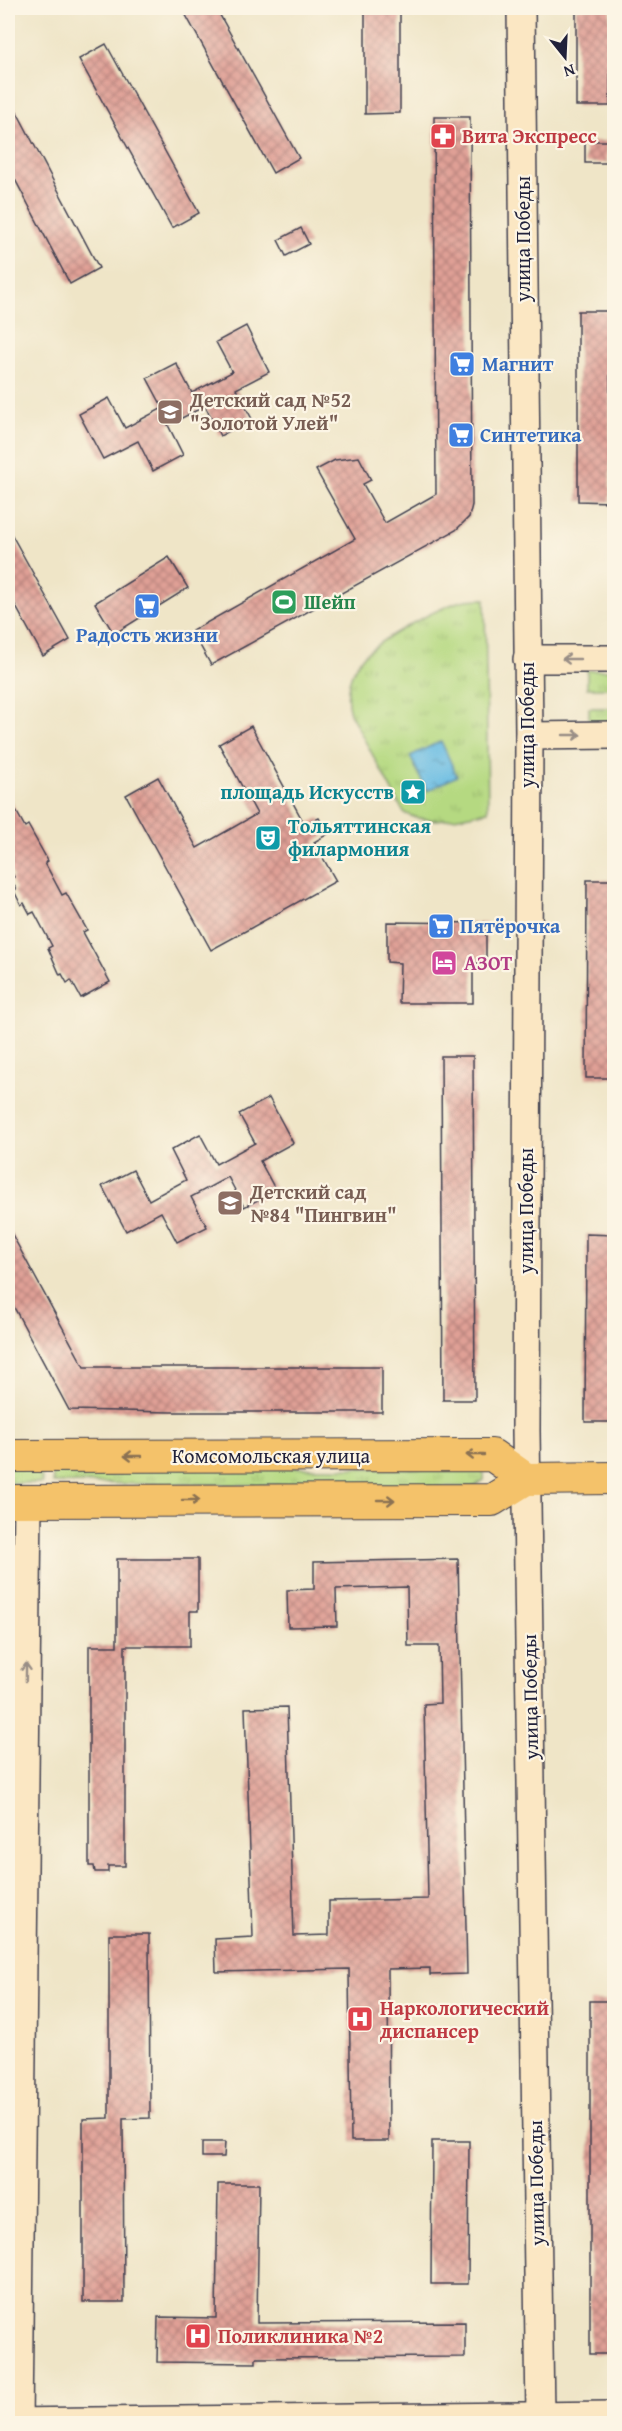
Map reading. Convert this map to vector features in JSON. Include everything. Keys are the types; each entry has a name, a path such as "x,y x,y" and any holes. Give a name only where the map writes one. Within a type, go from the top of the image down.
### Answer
{"main road":[{"name":"улица Победы","path":"521,8 529,736 526,1479 540,2415"},
{"path":"527,659 615,659"},
{"path":"529,736 615,735"},
{"name":"Комсомольская улица","path":"8,1456 492,1455 526,1479"},
{"path":"611,2418 540,2415 15,2422 18,1500 492,1500 526,1479 615,1479"}],"green space":[{"path":"485,599 488,811 435,820 414,817 404,813 350,713 348,688 351,676 364,656 403,629 458,602"},
{"path":"587,670 614,670 614,688 587,688"},
{"path":"589,708 614,708 614,724 589,724"},
{"path":"8,1466 41,1466 42,1483 8,1483"},
{"path":"52,1466 481,1469 484,1473 484,1480 473,1487 53,1483"}],"water":[{"path":"441,741 457,776 427,791 410,756"}],"building":[{"path":"182,8 216,8 299,158 273,173"},
{"path":"365,8 400,8 400,113 365,114"},
{"path":"576,8 610,8 610,106 576,106"},
{"path":"106,44 199,213 172,228 79,59"},
{"path":"8,95 99,268 70,284 8,166"},
{"path":"434,117 470,117 472,505 469,517 456,530 211,665 192,631 355,539 316,470 335,460 359,457 371,480 363,484 385,523 436,494"},
{"path":"585,141 607,141 607,163 585,163"},
{"path":"301,228 309,244 286,256 278,240"},
{"path":"578,311 610,311 610,445 615,445 615,462 610,462 610,502 578,501"},
{"path":"246,326 269,372 236,389 252,419 220,436 205,406 168,425 183,455 153,471 138,441 103,459 79,414 109,398 125,428 163,408 147,378 176,363 192,393 232,372 216,342"},
{"path":"8,528 70,640 43,656 8,592"},
{"path":"169,557 188,588 114,634 95,603"},
{"name":"Тольяттинская филармония","path":"251,726 305,825 319,818 328,834 314,842 336,881 211,950 126,795 158,777 197,848 257,814 219,744"},
{"path":"8,796 25,827 28,825 48,861 45,863 62,895 66,893 87,930 83,932 110,982 81,998 71,980 67,983 62,974 60,975 48,948 52,946 34,912 30,914 24,903 21,905 14,891 16,889 11,879 14,877 8,865"},
{"path":"587,880 615,880 615,1078 586,1078"},
{"name":"АЗОТ","path":"387,922 486,923 486,963 473,963 473,1003 399,1003 400,963 387,962"},
{"path":"441,1056 473,1056 475,1400 443,1400"},
{"path":"269,1098 293,1143 260,1161 276,1191 244,1207 228,1177 191,1197 207,1227 177,1242 161,1212 126,1231 102,1186 133,1170 149,1200 186,1180 171,1150 200,1134 216,1164 255,1143 239,1114"},
{"path":"8,1227 84,1367 382,1367 382,1412 69,1410 8,1296"},
{"path":"586,1234 615,1235 615,1422 585,1422"},
{"path":"117,1559 198,1559 198,1611 190,1611 190,1646 125,1646 125,1866 108,1866 108,1872 95,1872 94,1866 89,1866 89,1646 117,1646"},
{"path":"458,1559 467,1974 430,1975 430,1968 388,1969 389,2141 351,2141 349,1969 216,1972 215,1939 253,1937 245,1708 287,1707 294,1936 329,1935 329,1901 428,1899 424,1704 440,1703 439,1646 408,1646 407,1587 336,1589 337,1626 288,1627 287,1590 314,1589 314,1562"},
{"path":"109,1934 149,1934 150,2118 123,2119 124,2302 83,2302 83,2119 109,2118"},
{"path":"590,2001 615,2001 615,2354 590,2354"},
{"path":"432,2141 469,2141 468,2284 431,2284"},
{"path":"202,2142 225,2142 224,2157 202,2157"},
{"path":"218,2184 259,2184 257,2323 465,2322 465,2357 256,2358 256,2363 157,2362 158,2317 216,2318"}],"place":[{"name":"Вита Экспресс","path":"443,136"},
{"name":"Магнит","path":"462,364"},
{"name":"Детский сад №52 \"Золотой Улей\"","path":"170,412"},
{"name":"Синтетика","path":"461,435"},
{"name":"Шейп","path":"284,602"},
{"name":"Радость жизни","path":"147,606"},
{"name":"площадь Искусств","path":"413,792"},
{"name":"Тольяттинская филармония","path":"268,838"},
{"name":"Пятёрочка","path":"441,926"},
{"name":"АЗОТ","path":"444,963"},
{"name":"Детский сад №84 \"Пингвин\"","path":"230,1203"},
{"name":"Наркологический диспансер","path":"360,2019"},
{"name":"Поликлиника №2","path":"198,2336"}]}
